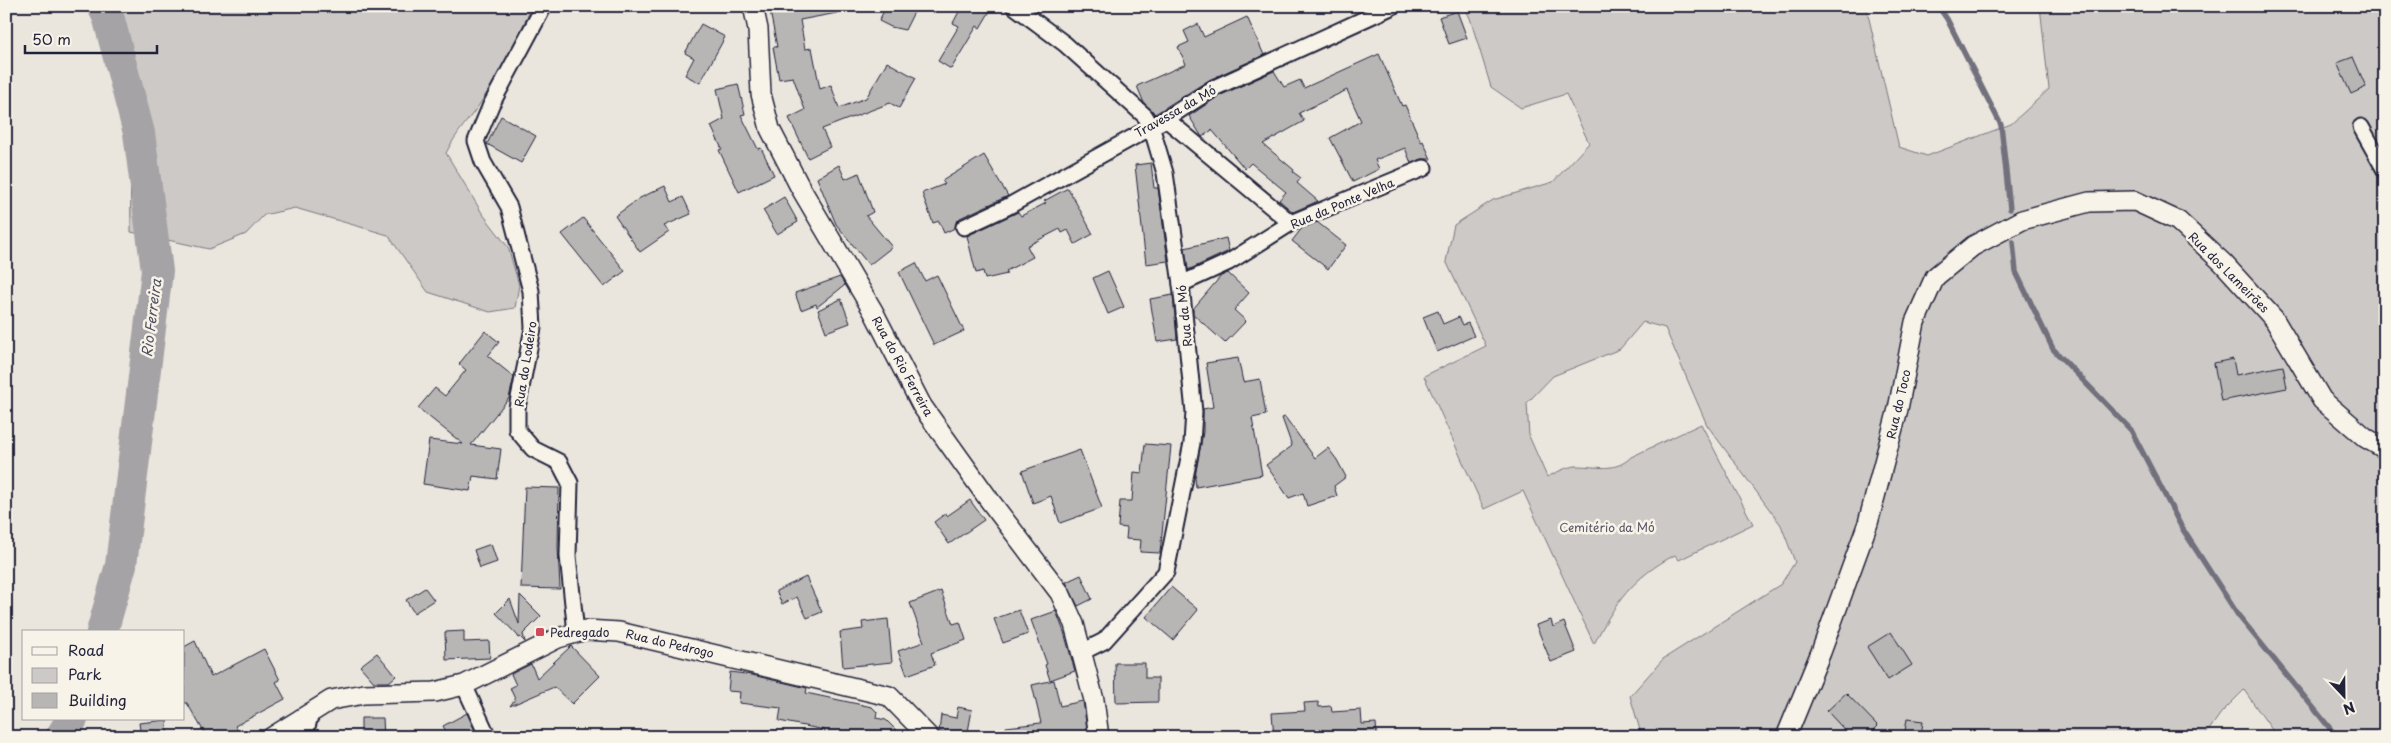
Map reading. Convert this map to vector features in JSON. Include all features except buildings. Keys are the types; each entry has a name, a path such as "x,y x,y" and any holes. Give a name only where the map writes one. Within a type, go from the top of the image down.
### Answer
{"street":[{"name":"Rua do Lodeiro","path":"544,6 491,106 476,141 483,162 509,207 531,291 533,328 517,408 517,430 533,449 558,462 570,483 568,556 576,633"},
{"name":"Rua do Rio Ferreira","path":"753,6 758,28 761,94 770,129 800,187 873,311 922,406 990,501 1060,593 1074,624 1082,652 1094,700 1099,737"},
{"name":"Rua da Mó","path":"1014,6 1065,44 1145,116 1151,126 1165,173 1181,284 1194,412 1192,443 1166,572 1104,641 1082,652"},
{"name":"Travessa da Mó","path":"964,227 1007,207 1166,119 1214,88 1393,6"},
{"path":"1166,119 1292,223"},
{"path":"2361,127 2385,170"},
{"name":"Rua da Ponte Velha","path":"1181,284 1229,262 1292,223 1424,168"},
{"name":"Rua dos Lameirões","path":"2135,201 2178,221 2223,263 2274,319 2322,400 2366,438 2385,449"},
{"name":"Rua do Toco","path":"1786,737 1821,652 1868,523 1898,409 1916,322 1935,277 1973,246 2022,220 2089,202 2135,201"},
{"name":"Rua do Pedrogo","path":"272,737 331,700 364,694 434,692 464,685 558,638 586,630 619,632 889,696 929,737"},
{"path":"464,685 488,737"},
{"path":"304,737 311,712"}],"green space":[{"path":"93,6 532,6 516,42 497,77 446,153 482,213 508,247 519,285 515,308 490,312 428,292 388,235 295,208 264,215 246,234 209,249 131,232 130,149 104,30"},
{"name":"Cemitério da Mó","path":"1464,6 1866,6 1899,147 1927,156 2011,124 2049,89 2040,6 2385,6 2385,737 2277,737 2244,690 2221,713 2204,737 1642,737 1630,696 1663,659 1781,584 1795,562 1781,525 1707,425 1665,328 1643,322 1620,349 1553,376 1527,403 1529,436 1547,477 1573,466 1612,467 1619,465 1631,457 1701,424 1753,524 1679,560 1675,555 1648,572 1636,582 1618,604 1594,644 1523,491 1484,509 1424,376 1486,346 1446,261 1454,225 1493,200 1553,182 1589,143 1566,94 1521,108 1491,87 1470,18"}],"waterway":[{"name":"Rio Ferreira","path":"103,6 108,16 139,133 157,271 121,565 103,630"},
{"path":"1938,6 1947,19 2001,125 2010,209"},
{"path":"2013,242 2016,272 2053,349 2131,430 2182,528 2238,615 2337,737"},
{"name":"Rio Ferreira","path":"61,737 71,720"}],"place":[{"name":"Pedregado","path":"540,632"}]}
